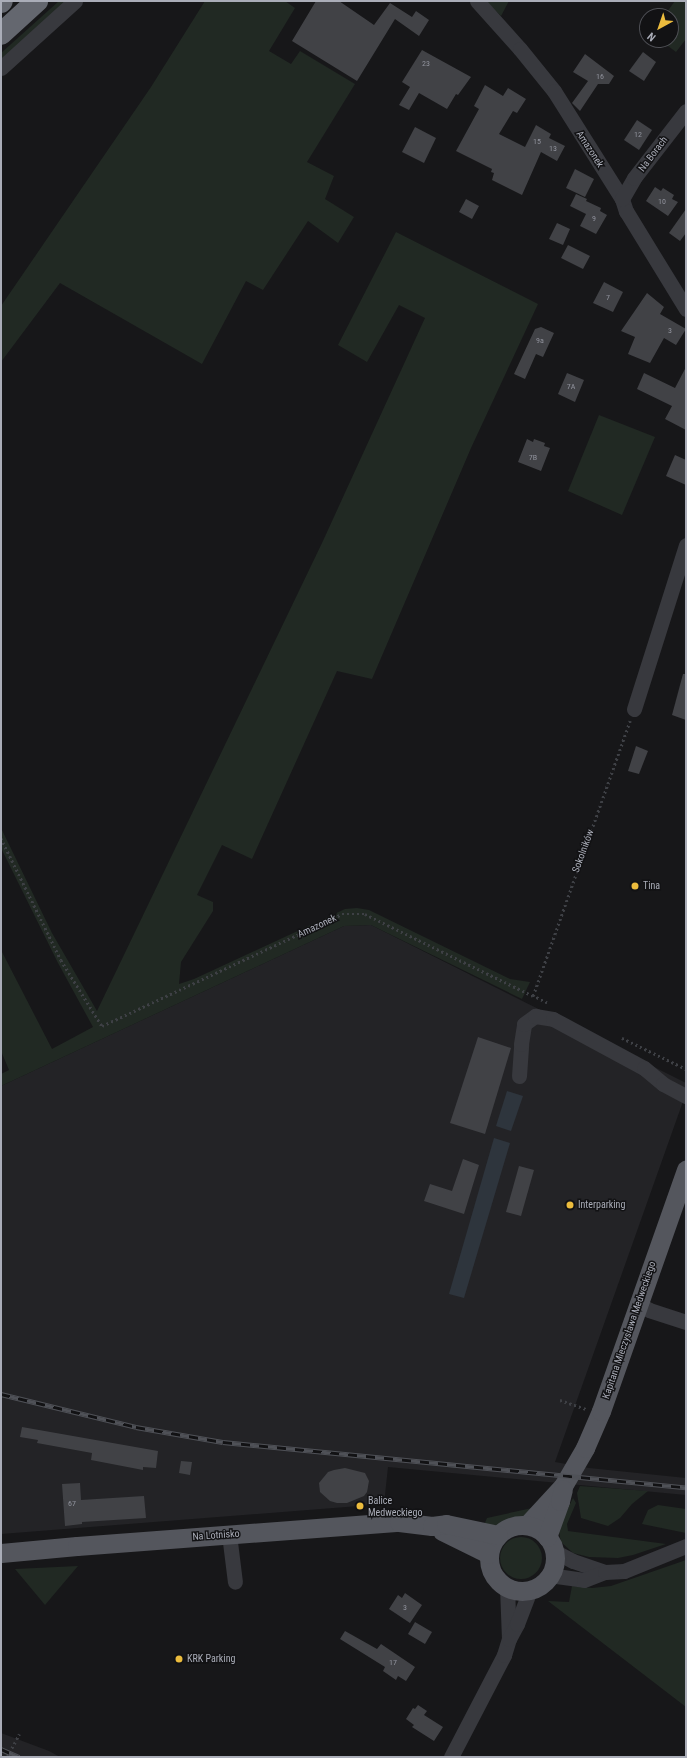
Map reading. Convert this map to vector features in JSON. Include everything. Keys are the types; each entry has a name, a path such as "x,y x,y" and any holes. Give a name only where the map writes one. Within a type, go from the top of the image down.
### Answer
{"highway":[{"path":"1,34 37,1"}],"main road":[{"name":"Kapitana Mieczysława Medweckiego","path":"527,1525 563,1486 585,1448 601,1411 686,1169"},
{"name":"Kapitana Mieczysława Medweckiego","path":"551,1544 563,1486"},
{"name":"Na Lotnisko","path":"1,1553 399,1522 432,1526 446,1524 498,1535"},
{"path":"516,1525 527,1525 542,1532 551,1544 554,1566 545,1581 530,1590 514,1590 499,1581 493,1574 489,1564 489,1554 492,1544 498,1535 506,1528 516,1525"},
{"name":"Na Lotnisko","path":"432,1526 489,1554"}],"street":[{"path":"1,68 75,1"},
{"name":"Amazonek","path":"477,1 520,49 554,91 622,199 626,211 686,309"},
{"name":"Na Borach","path":"622,199 634,178 686,111"},
{"path":"634,710 686,545"},
{"path":"519,1076 524,1024 534,1016 553,1019 644,1068 663,1084 686,1096"},
{"path":"638,1303 649,1310 686,1322"},
{"path":"230,1534 235,1582"},
{"path":"551,1544 573,1561 605,1572"},
{"path":"549,1575 584,1580 605,1572 624,1571 686,1546"},
{"path":"507,1587 509,1639"},
{"path":"451,1757 504,1655 509,1639 517,1624 530,1590"}],"path":[{"name":"Sokolników","path":"533,996 634,710"},
{"name":"Amazonek","path":"1,838 62,960 102,1026 342,914 365,914 533,996"},
{"path":"533,996 554,1006"},
{"path":"618,1036 686,1069"},
{"path":"8,1757 19,1734"}],"shaded area":[{"path":"59,1 67,1 1,62 1,53"},
{"path":"205,1 285,1 295,8 269,51 291,64 300,51 355,84 307,162 334,176 325,199 354,217 338,243 308,221 263,290 246,281 202,364 60,283 1,362 1,306 151,87"},
{"path":"486,1 509,1 501,16"},
{"path":"675,1 686,1 686,39 676,52 671,48 679,48 679,8 670,8"},
{"path":"396,232 538,304 471,448 372,679 337,671 252,859 222,845 197,895 213,902 213,911 181,962 179,984 194,979 345,909 357,908 369,910 510,979 530,982 522,999 371,925 344,926 1,1086 1,1074 9,1070 1,1051 1,950 52,1049 93,1027 58,963 1,848 1,828 52,933 97,1011 322,543 425,318 399,305 367,362 338,345"},
{"path":"599,415 655,437 622,515 568,491"},
{"path":"371,925 686,1083 686,1093 555,1462 589,1468 686,1478 686,1495 388,1467 384,1504 1,1534 1,1086 344,926"},
{"path":"507,1091 523,1096 511,1131 496,1126"},
{"path":"494,1138 510,1143 464,1298 449,1294"},
{"path":"580,1486 648,1491 632,1504 620,1518 608,1526 581,1518 577,1493"},
{"path":"573,1498 576,1503 567,1524 568,1531 666,1544 633,1555 618,1558 589,1557 573,1553 561,1542 559,1532 560,1525"},
{"path":"658,1505 686,1509 686,1533 642,1524 648,1510"},
{"path":"532,1508 523,1519 496,1527 483,1527 487,1518"},
{"path":"517,1537 525,1537 533,1540 539,1546 542,1558 539,1570 533,1576 525,1579 517,1579 509,1576 503,1570 500,1562 500,1554 503,1546 509,1540"},
{"path":"686,1560 686,1707 548,1601 569,1602 572,1586 592,1588 611,1586"},
{"path":"78,1566 45,1605 15,1569"},
{"path":"1,1733 49,1751 60,1757 1,1757"}],"building":[{"path":"316,1 339,1 374,25 390,3 412,17 416,11 429,20 419,36 395,19 357,81 292,41"},
{"path":"422,50 471,77 458,95 456,94 447,109 419,93 409,110 399,105 410,87 402,82"},
{"path":"643,52 656,62 644,81 629,71"},
{"path":"585,54 614,76 609,84 598,84 580,111 572,103 588,81 573,72"},
{"path":"485,85 503,96 508,88 526,99 517,113 513,111 499,134 525,147 536,125 551,134 549,138 565,146 557,161 541,152 522,195 492,180 494,173 491,172 492,169 456,151 479,109 474,106"},
{"path":"637,120 652,130 639,150 624,140"},
{"path":"415,127 436,138 424,163 402,152"},
{"path":"575,169 594,179 585,197 566,188"},
{"path":"655,187 661,191 663,188 674,195 672,199 678,202 668,216 646,201"},
{"path":"576,194 587,199 586,201 601,208 600,211 607,215 596,234 580,226 586,214 570,206"},
{"path":"466,199 479,206 472,219 459,212"},
{"path":"686,209 686,233 680,241 669,233"},
{"path":"557,223 570,229 563,245 549,239"},
{"path":"568,245 590,256 583,269 561,258"},
{"path":"604,282 623,292 613,312 593,303"},
{"path":"647,293 664,307 660,314 686,329 676,345 664,338 650,363 628,354 635,337 621,331"},
{"path":"541,327 554,333 543,357 536,354 525,379 514,374 535,329"},
{"path":"686,367 686,430 665,419 672,406 637,389 644,373 675,388"},
{"path":"567,373 584,380 575,402 558,394"},
{"path":"527,439 533,442 534,439 545,443 544,446 550,448 541,471 518,462"},
{"path":"675,455 686,460 686,485 666,476"},
{"path":"683,674 686,674 686,720 672,715"},
{"path":"636,746 648,751 639,774 628,771"},
{"path":"478,1037 511,1048 485,1134 450,1123"},
{"path":"463,1159 479,1165 464,1214 424,1201 430,1184 452,1191"},
{"path":"519,1166 534,1170 521,1216 506,1212"},
{"path":"22,1427 158,1451 156,1468 143,1467 143,1470 91,1460 92,1453 37,1443 38,1440 20,1437"},
{"path":"181,1461 192,1462 190,1475 179,1473"},
{"path":"345,1468 365,1473 369,1481 367,1492 364,1496 347,1503 330,1501 320,1492 319,1483 328,1472"},
{"path":"80,1483 81,1500 144,1496 146,1518 82,1522 82,1524 65,1526 62,1484"},
{"path":"405,1593 422,1605 410,1623 389,1609 398,1595 402,1598"},
{"path":"415,1622 432,1632 425,1644 408,1634"},
{"path":"345,1631 377,1649 381,1644 415,1667 406,1681 398,1676 396,1680 383,1671 385,1667 340,1639"},
{"path":"418,1705 427,1711 424,1715 443,1727 434,1741 412,1727 414,1725 406,1719 413,1708 415,1709"}],"railway":[{"path":"1,1394 136,1427 223,1442 686,1487"},
{"path":"1,1749 19,1757"}],"place":[{"name":"Tina","path":"635,886"},
{"name":"Interparking","path":"570,1205"},
{"name":"Balice Medweckiego","path":"360,1506"},
{"name":"KRK Parking","path":"179,1659"}]}
